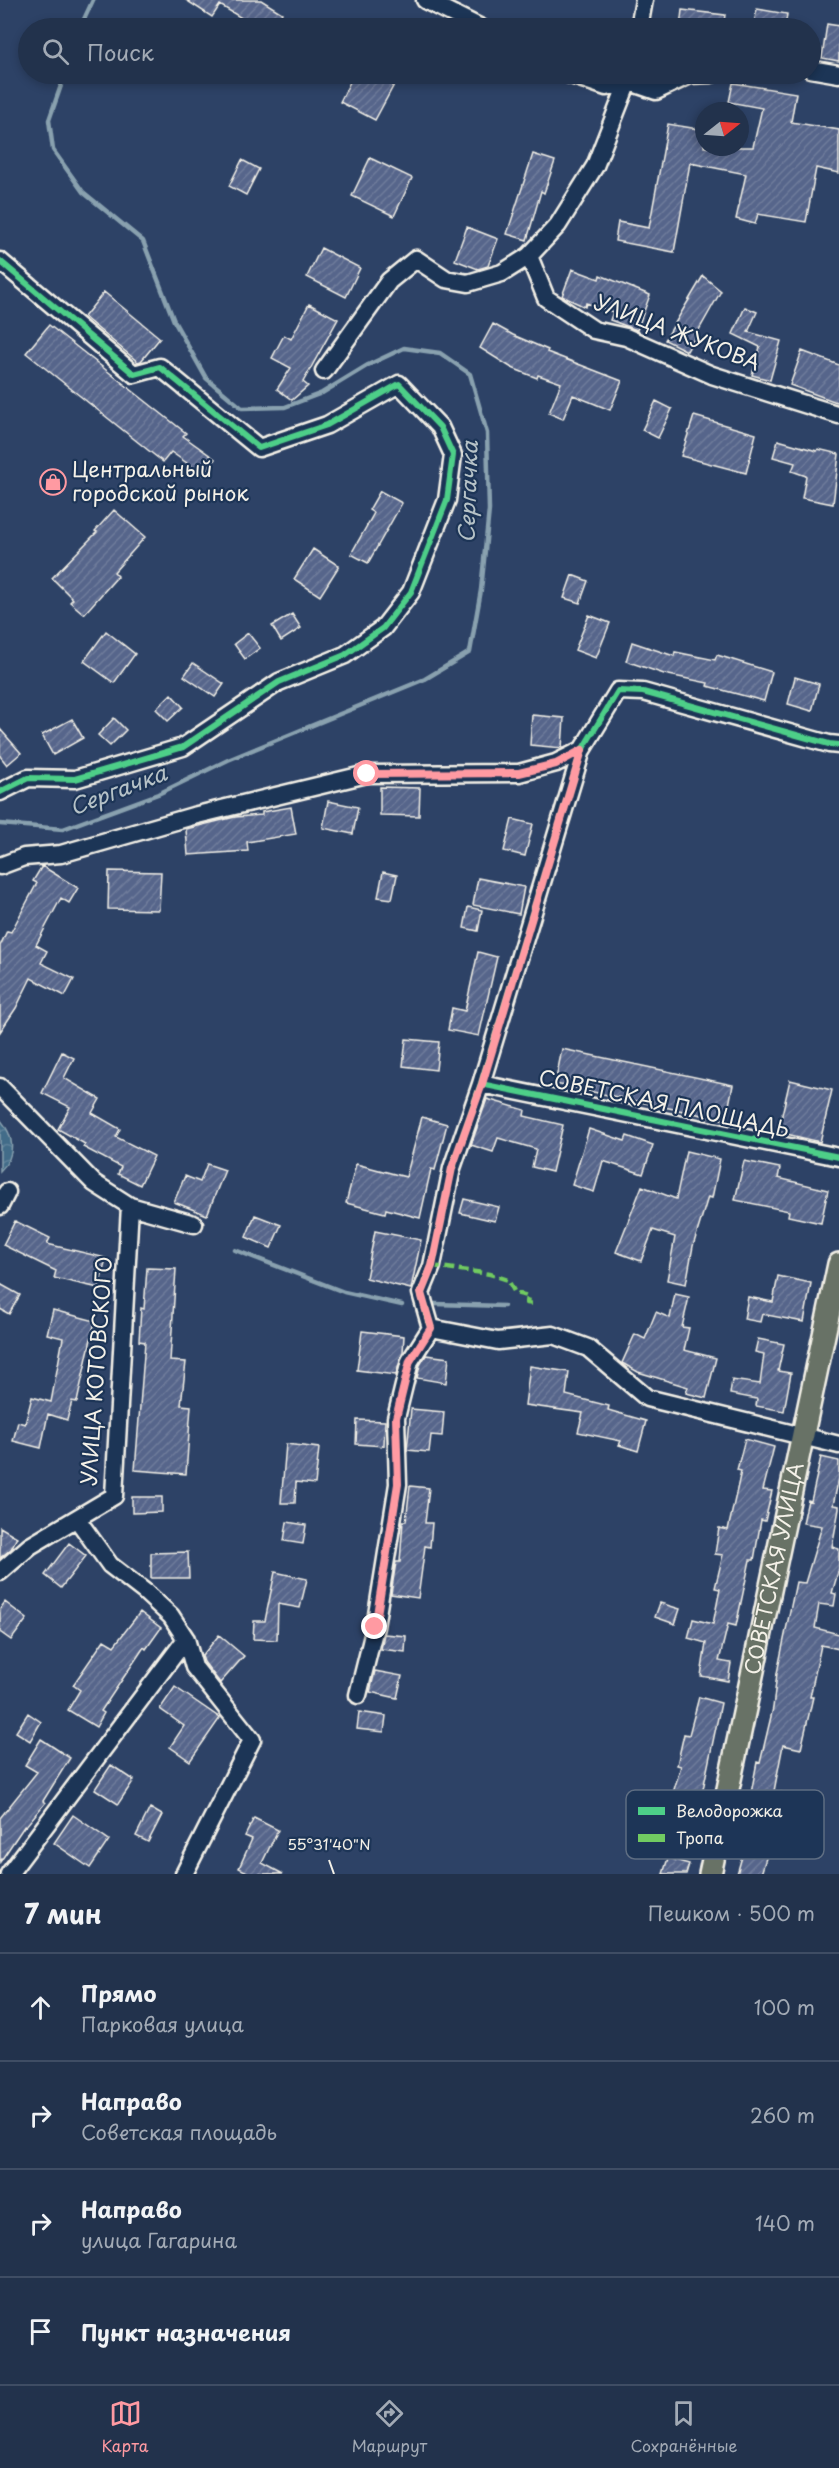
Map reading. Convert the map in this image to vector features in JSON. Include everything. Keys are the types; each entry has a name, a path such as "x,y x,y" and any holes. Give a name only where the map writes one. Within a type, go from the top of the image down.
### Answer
{"main road":[{"name":"СОВЕТСКАЯ УЛИЦА","path":"728,1790 839,1264"},
{"name":"СОВЕТСКАЯ УЛИЦА","path":"710,1874 713,1859"}],"street":[{"path":"425,0 461,18"},
{"path":"641,18 644,0"},
{"path":"821,71 839,74"},
{"path":"597,84 606,87 614,84"},
{"path":"324,371 389,281 416,259 446,279 468,284 502,273 529,256 558,225 595,166 628,84"},
{"path":"642,84 656,91 671,84"},
{"name":"УЛИЦА ЖУКОВА","path":"529,256 546,298 594,330 626,337 712,375 839,415"},
{"path":"0,261 134,374 160,367 259,448 327,425 399,384 440,427 453,454 447,500 411,592 383,628 345,655 279,682 183,747 75,778 28,777 0,792"},
{"path":"358,1695 375,1627 398,1484 396,1418 410,1361 431,1328 421,1293 432,1266 452,1168 482,1084 582,750 618,691 643,692 839,745"},
{"path":"0,866 24,857 61,854 193,816 367,774 519,773 556,764 582,750"},
{"name":"СОВЕТСКАЯ ПЛОЩАДЬ","path":"482,1084 839,1157"},
{"path":"0,1087 94,1183 130,1206 194,1224"},
{"name":"УЛИЦА КОТОВСКОГО","path":"0,1572 30,1546 114,1496 130,1206"},
{"path":"431,1328 498,1341 553,1335 588,1348 647,1398 839,1445"},
{"path":"76,1519 110,1565 146,1592 171,1616 186,1639 194,1666 252,1740 184,1874"},
{"path":"9,1874 186,1639"}],"water":[{"path":"0,1119 5,1125 12,1145 9,1159 0,1171"}],"building":[{"path":"186,0 261,0 282,13 279,18 241,18 220,5 212,17"},
{"path":"757,9 787,14 786,18 755,18"},
{"path":"682,10 725,15 725,18 681,18"},
{"path":"827,24 839,26 839,61 822,58"},
{"path":"349,84 394,84 375,120 340,102"},
{"path":"733,84 796,93 791,122 839,130 839,173 816,168 806,222 758,214 755,224 736,219 746,174 690,163 674,252 615,241 618,222 649,228 668,124 695,128 695,156 749,156 749,147 753,147 762,108 749,106 749,102 729,102"},
{"path":"533,154 555,161 544,193 541,191 527,240 507,234"},
{"path":"370,158 412,178 394,216 352,196"},
{"path":"242,160 259,169 246,195 229,186"},
{"path":"467,227 498,239 488,266 478,269 455,260"},
{"path":"321,248 360,268 346,297 307,277"},
{"path":"572,269 599,279 600,275 650,295 637,330 610,320 613,312 586,303 585,307 562,296"},
{"path":"703,276 721,291 687,351 665,340"},
{"path":"104,292 160,338 141,361 138,362 84,317"},
{"path":"309,304 338,319 303,382 308,386 292,400 277,389 291,368 272,358 284,335 291,339"},
{"path":"745,307 757,312 748,332 781,341 770,380 752,375 760,347 733,334"},
{"path":"493,324 548,350 547,352 622,381 610,410 573,395 563,419 549,413 561,383 538,375 537,378 512,368 480,348"},
{"path":"49,325 186,433 183,436 215,459 204,475 171,452 163,462 26,353"},
{"path":"802,351 839,365 839,403 790,385"},
{"path":"656,401 672,409 658,438 642,430"},
{"path":"694,416 756,434 746,473 681,456"},
{"path":"778,440 817,451 818,449 839,454 833,504 802,498 806,476 792,471 795,463 773,457"},
{"path":"380,491 402,503 368,563 351,554 374,513 369,510"},
{"path":"114,510 145,537 114,572 118,576 84,614 70,602 73,599 52,578 97,532 95,531"},
{"path":"313,549 339,566 320,596 294,579"},
{"path":"572,575 588,581 580,603 564,598"},
{"path":"292,614 301,628 281,641 272,626"},
{"path":"589,615 610,623 596,658 575,650"},
{"path":"106,631 135,654 114,683 84,661"},
{"path":"248,633 260,648 245,659 234,644"},
{"path":"632,642 674,656 675,652 715,660 717,655 772,672 764,701 707,686 708,683 664,674 626,661"},
{"path":"193,663 224,684 215,697 184,676"},
{"path":"795,677 819,684 812,711 788,704"},
{"path":"171,694 183,707 168,721 156,709"},
{"path":"532,715 564,718 562,748 530,745"},
{"path":"114,718 126,730 110,746 98,735"},
{"path":"72,719 83,738 53,755 42,735"},
{"path":"0,729 21,753 7,765 0,756"},
{"path":"380,787 420,788 419,816 380,815"},
{"path":"328,801 358,807 353,834 323,828"},
{"path":"291,807 296,834 247,842 248,851 188,855 186,829 235,817 262,815 262,812"},
{"path":"512,819 533,824 525,856 504,851"},
{"path":"42,866 78,888 69,903 61,898 36,945 47,951 41,963 74,979 65,996 31,978 16,1008 0,1032 0,946 7,931 11,932 37,883 33,881"},
{"path":"109,871 161,872 159,910 108,909"},
{"path":"383,872 397,875 392,899 378,897"},
{"path":"478,878 524,887 519,914 473,905"},
{"path":"468,907 482,910 478,931 464,928"},
{"path":"478,952 497,957 479,1036 448,1030 452,1008 465,1011"},
{"path":"406,1039 439,1042 436,1070 403,1066"},
{"path":"562,1049 733,1085 726,1120 555,1084"},
{"path":"62,1052 74,1058 64,1078 100,1099 92,1113 120,1129 116,1137 154,1156 140,1185 118,1174 121,1167 83,1147 85,1144 58,1129 70,1107 42,1093"},
{"path":"790,1080 832,1090 820,1142 778,1132"},
{"path":"487,1099 525,1110 524,1116 563,1125 552,1172 532,1167 536,1149 498,1138 493,1152 471,1145"},
{"path":"422,1117 447,1124 435,1170 431,1169 420,1218 386,1209 385,1213 346,1203 356,1164 406,1177"},
{"path":"589,1129 625,1141 627,1136 653,1145 643,1174 603,1161 594,1192 572,1185"},
{"path":"686,1151 720,1159 712,1198 708,1197 693,1246 686,1284 667,1280 675,1237 653,1230 641,1261 616,1252 642,1186 676,1199"},
{"path":"744,1161 780,1168 778,1178 828,1190 821,1223 788,1216 789,1211 735,1200"},
{"path":"207,1164 225,1170 207,1215 174,1202 185,1176 200,1182"},
{"path":"464,1199 499,1207 495,1221 460,1213"},
{"path":"255,1215 281,1225 271,1248 246,1237"},
{"path":"15,1221 50,1238 47,1244 106,1258 99,1288 54,1278 56,1271 3,1245"},
{"path":"375,1231 421,1240 411,1289 366,1278"},
{"path":"147,1268 176,1269 170,1361 186,1362 181,1405 191,1406 186,1474 135,1470 145,1342 139,1341"},
{"path":"778,1276 811,1283 804,1322 762,1314 760,1322 744,1319 748,1297 773,1302"},
{"path":"0,1284 20,1295 9,1314 0,1309"},
{"path":"675,1294 689,1297 682,1327 689,1328 684,1350 716,1358 706,1398 686,1393 688,1387 638,1372 622,1363 635,1334 645,1339 656,1312 670,1318"},
{"path":"53,1310 95,1321 77,1402 72,1401 67,1420 48,1414 41,1448 13,1441 18,1422 25,1424 32,1397 51,1402 63,1338 47,1334"},
{"path":"362,1331 404,1336 403,1352 396,1375 357,1370"},
{"path":"758,1339 784,1344 778,1371 791,1373 784,1411 756,1406 757,1399 730,1394 732,1380 760,1384 764,1354 755,1352"},
{"path":"426,1355 449,1358 446,1383 417,1378 420,1365"},
{"path":"530,1366 569,1372 566,1395 609,1406 608,1410 646,1421 638,1451 619,1445 621,1441 578,1432 583,1413 525,1405"},
{"path":"411,1409 444,1412 442,1436 431,1435 429,1452 407,1450"},
{"path":"357,1420 385,1421 384,1446 356,1444"},
{"path":"745,1439 774,1447 763,1490 772,1491 765,1521 761,1520 754,1560 750,1560 736,1626 728,1624 719,1661 731,1663 728,1681 701,1676 706,1643 688,1638 693,1619 713,1624 720,1589 715,1588 723,1555 715,1554 719,1528 728,1530 741,1471 737,1470"},
{"path":"286,1444 319,1448 315,1484 296,1482 295,1503 281,1503"},
{"path":"821,1457 839,1461 839,1478 833,1505 839,1506 839,1509 832,1547 839,1549 839,1569 832,1593 836,1594 834,1606 819,1604 815,1628 839,1634 839,1649 821,1645 810,1697 813,1697 801,1749 783,1745 774,1790 752,1790 757,1762 760,1763 773,1708 777,1673 796,1582 805,1583 822,1526 803,1523 808,1500 811,1501"},
{"path":"410,1486 429,1488 425,1523 432,1523 430,1547 425,1546 418,1598 391,1594 396,1562 400,1562 403,1521 406,1521"},
{"path":"132,1497 162,1497 162,1512 132,1513"},
{"path":"287,1522 306,1525 303,1544 284,1541"},
{"path":"0,1527 17,1537 11,1549 0,1558"},
{"path":"69,1543 86,1556 61,1588 45,1575"},
{"path":"188,1552 189,1578 151,1578 151,1553"},
{"path":"275,1572 307,1579 300,1608 278,1604 277,1640 253,1639 254,1621 265,1621"},
{"path":"5,1602 27,1619 11,1640 0,1632 0,1609"},
{"path":"660,1603 680,1609 675,1624 655,1617"},
{"path":"140,1612 161,1628 146,1649 144,1647 101,1711 104,1713 96,1727 68,1710 80,1690 73,1685 104,1640 114,1646"},
{"path":"384,1634 406,1636 405,1652 381,1649"},
{"path":"219,1635 244,1656 220,1683 202,1656"},
{"path":"375,1671 402,1676 397,1698 370,1692"},
{"path":"175,1687 220,1718 190,1761 170,1747 184,1726 160,1709"},
{"path":"699,1697 721,1703 703,1790 674,1790 681,1766 677,1765 684,1734 689,1735"},
{"path":"359,1712 386,1716 384,1732 357,1729"},
{"path":"28,1713 41,1722 30,1741 16,1732"},
{"path":"41,1739 70,1758 43,1801 45,1803 25,1825 0,1862 0,1818 37,1772 25,1765"},
{"path":"111,1765 134,1780 118,1804 95,1789"},
{"path":"150,1808 162,1815 148,1842 136,1836"},
{"path":"73,1815 109,1840 90,1868 54,1843"},
{"path":"254,1818 278,1830 262,1863 283,1874 251,1874 239,1868 252,1839 245,1836"},
{"path":"668,1859 689,1864 686,1874 663,1874"},
{"path":"741,1859 766,1859 761,1874 737,1874"}],"waterway":[{"name":"Сергачка","path":"85,18 93,0"},
{"name":"Сергачка","path":"0,824 63,829 158,794 228,760 425,679 470,652 481,590 489,510 487,433 470,374 440,353 404,348 368,365 322,393 285,407 242,408 206,378 174,321 143,241 83,192 53,150 49,120 62,84"},
{"path":"235,1250 344,1292 402,1305"},
{"path":"435,1304 504,1306"}],"marked path":[{"path":"432,1266 490,1274 508,1280 515,1293 528,1296 527,1303 534,1304"}],"cycle path":[{"path":"0,261 134,374 160,367 259,448 327,425 399,384 440,427 453,455 447,500 411,592 383,628 345,655 279,682 183,747 75,779 28,778 0,792"},
{"path":"481,1084 582,750 618,691 643,692 839,745"},
{"path":"431,1328 421,1293 432,1266 452,1168 481,1084 839,1157"}],"place":[{"name":"Центральный городской рынок","path":"53,482"}],"route":[{"path":"367,774 519,773 556,764 582,750 482,1084 452,1168 432,1266 421,1293 431,1328 410,1361 396,1418 398,1484 375,1627"}]}
